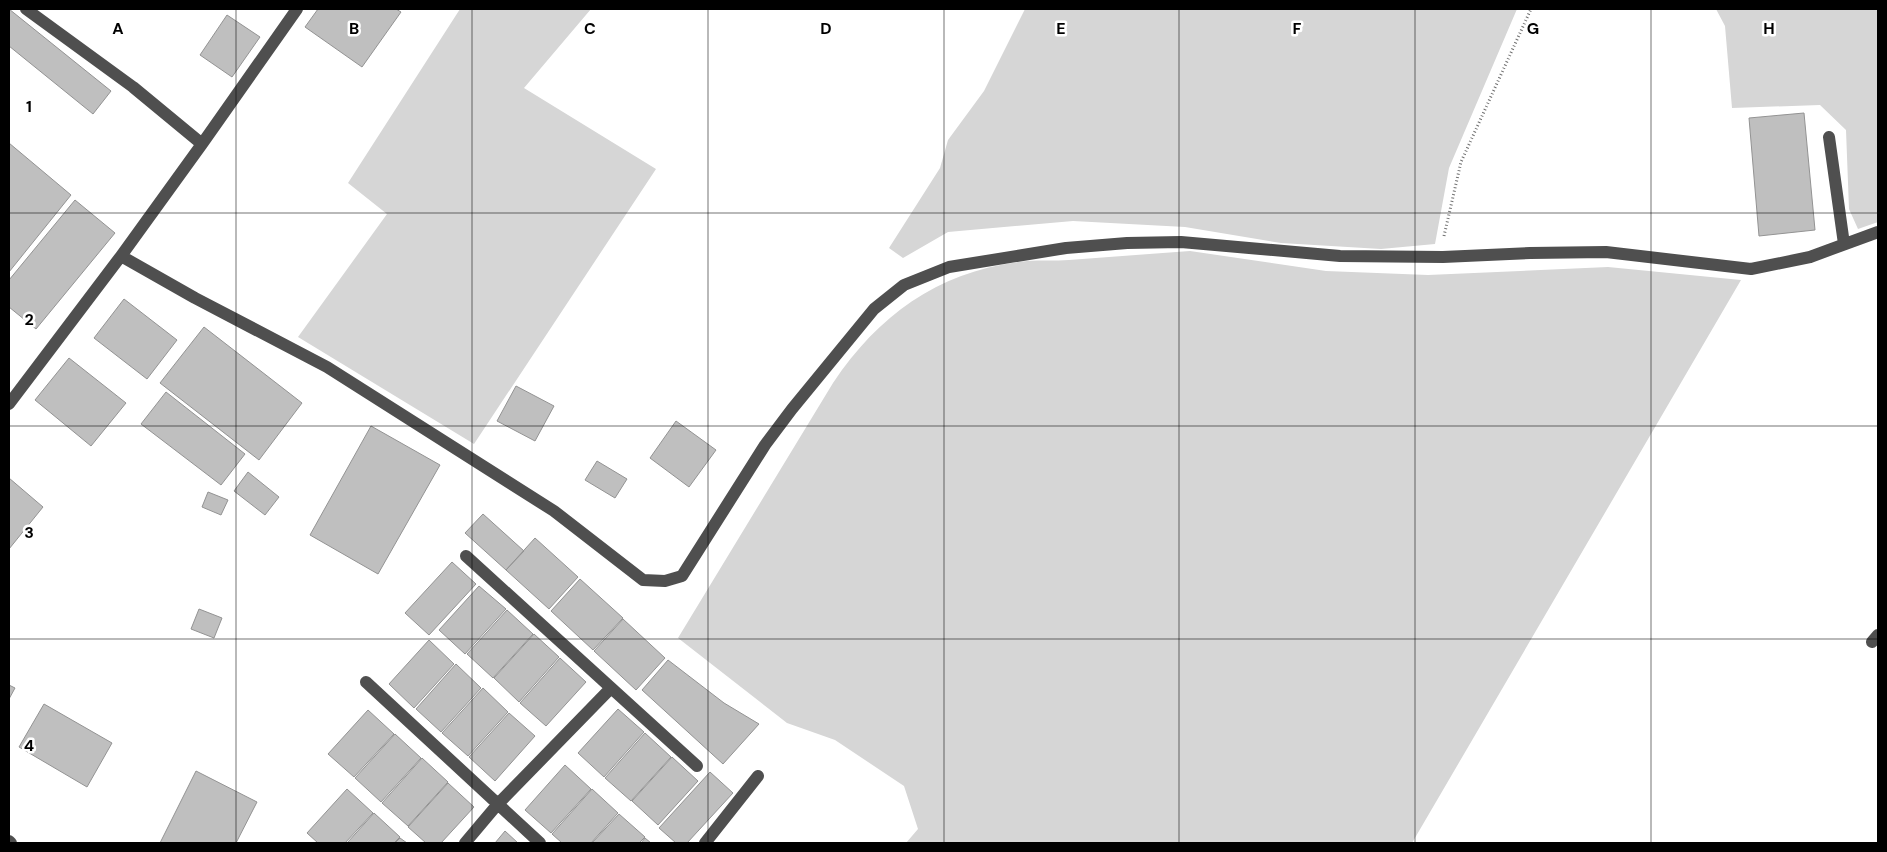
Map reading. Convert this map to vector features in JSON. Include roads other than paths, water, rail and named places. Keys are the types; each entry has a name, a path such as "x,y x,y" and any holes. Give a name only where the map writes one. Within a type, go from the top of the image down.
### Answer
{"street":[{"path":"26,9 133,87 202,144"},
{"path":"9,404 121,256 296,9"},
{"path":"1829,137 1844,244"},
{"path":"121,256 195,298 327,367 554,511 643,580 665,580 682,576 765,445 874,309 904,285 949,267 1066,248 1181,242 1340,256 1443,256 1530,252 1606,252 1751,269 1810,257 1878,232"},
{"path":"466,556 697,766"},
{"path":"366,682 540,843"},
{"path":"465,843 497,805 611,688"},
{"path":"705,843 758,776"}]}
